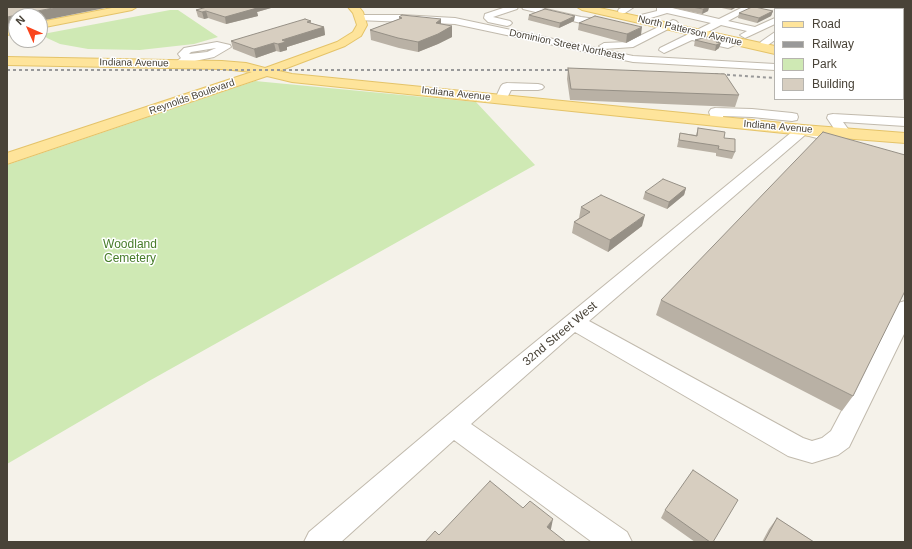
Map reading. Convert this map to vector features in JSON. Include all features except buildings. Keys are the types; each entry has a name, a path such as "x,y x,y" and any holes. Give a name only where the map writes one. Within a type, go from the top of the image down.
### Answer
{"main road":[{"path":"48,23 132,7"},
{"path":"353,7 360,18"},
{"name":"North Patterson Avenue","path":"582,7 626,9 698,33 770,45"},
{"name":"North Patterson Avenue","path":"603,9 670,24 684,25 698,33"},
{"name":"Reynolds Boulevard","path":"7,159 342,44 357,34 362,25 360,18"},
{"name":"North Patterson Avenue","path":"738,39 774,50"},
{"name":"Indiana Avenue","path":"7,61 183,62 222,65 261,71 292,78 718,121 798,123 844,133 905,138"},
{"name":"Reynolds Boulevard","path":"7,151 261,71"}],"street":[{"path":"514,7 488,16 488,18 604,46 620,46 629,44 670,24"},
{"path":"526,7 581,20 616,26"},
{"path":"700,53 664,50 750,7"},
{"path":"569,25 603,9"},
{"path":"644,16 666,9 756,30"},
{"path":"684,25 696,16 714,11"},
{"name":"Dominion Street Northeast","path":"360,18 408,18 455,22 633,59 774,67"},
{"path":"738,39 774,21"},
{"path":"636,31 650,34"},
{"path":"183,62 183,54 188,50 217,45 230,46"},
{"path":"501,99 507,86 538,87"},
{"path":"844,133 833,118 905,122"},
{"path":"798,123 869,149"},
{"name":"32nd Street West","path":"319,542 574,322 798,123"},
{"path":"574,322 797,448 812,452 828,448 840,439 894,335 905,308"},
{"path":"453,425 617,542"}],"green space":[{"path":"170,10 178,10 218,37 194,44 140,50 88,49 60,44 48,38 48,33"},
{"name":"Woodland Cemetery","path":"255,81 476,102 535,165 149,381 7,464 7,165"}],"railway":[{"path":"7,70 579,70"},
{"path":"715,74 774,78"}]}
